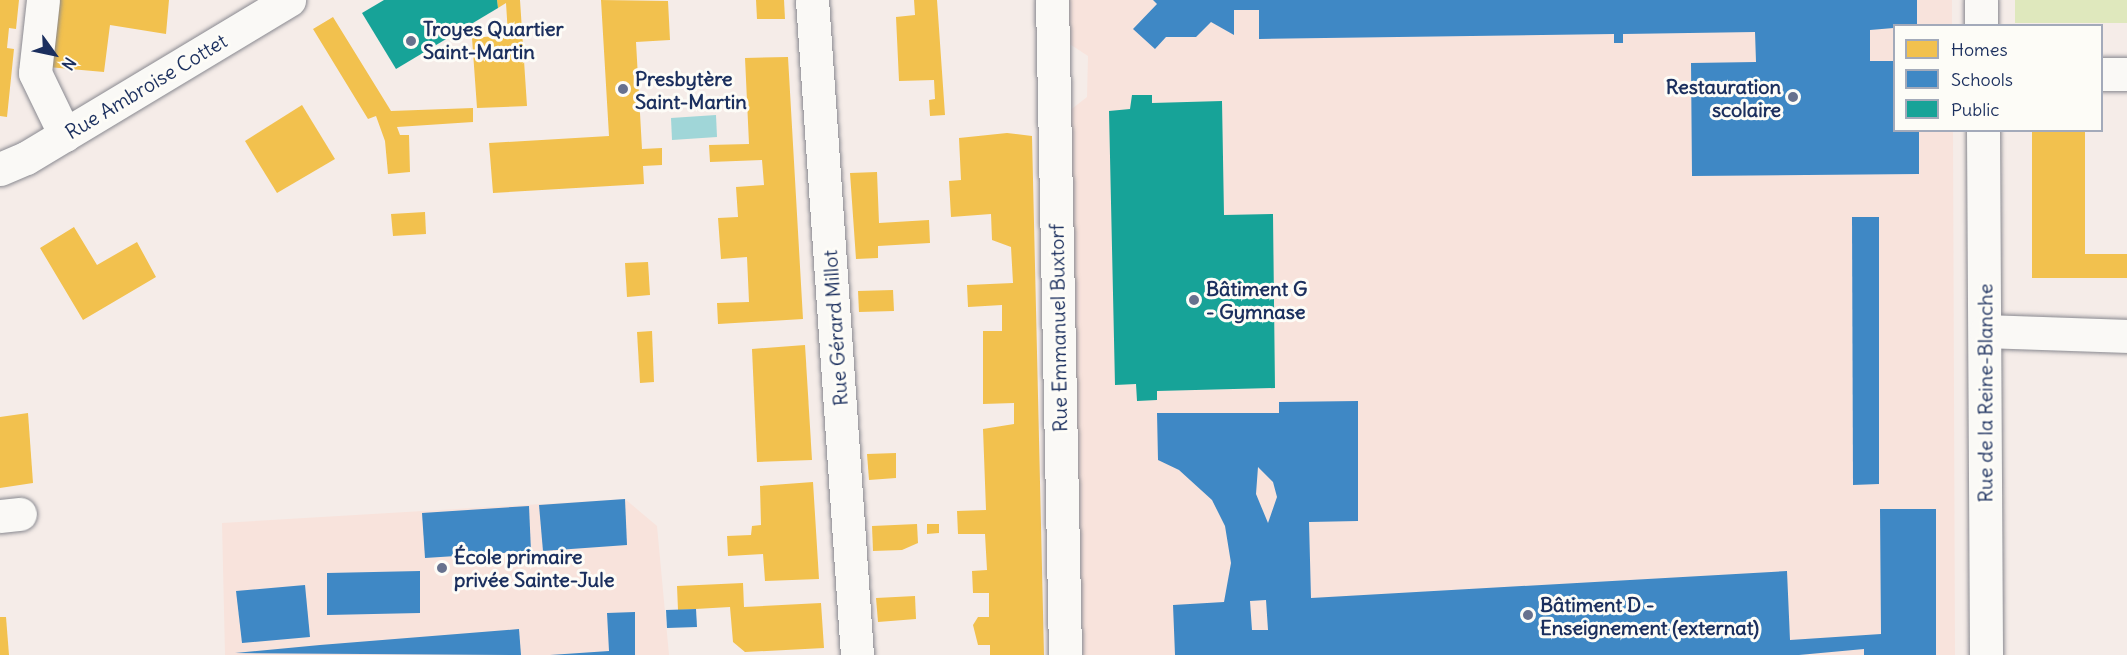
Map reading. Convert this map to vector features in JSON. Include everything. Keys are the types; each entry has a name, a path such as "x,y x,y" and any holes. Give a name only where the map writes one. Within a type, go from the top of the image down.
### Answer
{"street":[{"path":"43,0 35,73 65,135"},
{"name":"Rue Ambroise Cottet","path":"0,169 65,135 290,0"},
{"name":"Rue Gérard Millot","path":"812,0 857,655"},
{"name":"Rue Emmanuel Buxtorf","path":"1052,0 1065,655"},
{"path":"1981,0 1981,24"},
{"path":"2103,74 2127,74"},
{"name":"Rue de la Reine-Blanche","path":"1983,132 1986,331 1986,655"},
{"path":"1986,331 2127,336"}],"shaded area":[{"path":"1064,0 1952,0 1952,24 1893,24 1893,132 1953,132 1955,655 1083,655 1069,111 1087,97 1088,56 1065,41"},
{"name":"École primaire privée Sainte-Jule","path":"625,499 657,526 669,655 225,655 222,523"}],"green space":[{"path":"2015,0 2127,0 2127,23 2015,23"}],"water":[{"path":"716,115 717,137 672,140 671,118"}],"building: Homes":[{"path":"0,0 19,0 16,29 9,28 7,48 14,49 7,117 0,116"},
{"path":"55,0 169,0 166,34 110,25 104,72 48,67"},
{"path":"497,0 520,0 527,106 477,108 472,38 508,35 506,3 498,8"},
{"name":"Presbytère Saint-Martin","path":"601,0 668,1 670,40 636,42 642,149 662,148 662,165 643,166 644,184 493,193 489,143 609,136"},
{"path":"756,0 784,0 785,19 757,19"},
{"path":"914,0 937,0 945,115 930,116 929,100 935,99 934,80 899,81 896,17 915,15"},
{"path":"333,17 391,111 473,108 473,122 397,127 400,135 409,135 410,172 388,174 385,141 376,116 368,119 313,29"},
{"path":"788,57 803,319 718,324 717,303 749,302 747,257 721,259 718,218 738,217 736,187 764,185 762,160 710,162 709,145 749,144 745,58"},
{"path":"302,105 335,159 277,193 245,141"},
{"path":"2032,132 2085,132 2085,254 2127,254 2127,278 2032,278"},
{"path":"1007,133 1032,136 1044,655 990,655 990,645 978,645 973,625 978,617 989,617 989,593 973,593 972,571 987,570 985,534 958,534 957,511 986,510 983,429 1014,424 1014,403 983,404 983,331 1002,331 1002,305 968,307 967,285 1013,283 1011,247 992,240 991,214 951,217 949,181 961,180 959,138"},
{"path":"877,172 879,223 929,220 930,243 878,246 878,258 856,259 850,173"},
{"path":"425,212 426,234 393,236 391,214"},
{"path":"74,227 97,265 137,242 156,277 83,320 40,248"},
{"path":"648,262 650,295 627,297 625,263"},
{"path":"893,290 894,311 859,312 858,291"},
{"path":"652,331 654,382 640,383 637,332"},
{"path":"805,345 812,460 757,462 752,349"},
{"path":"28,413 33,483 0,488 0,417"},
{"path":"896,453 896,478 869,480 867,454"},
{"path":"813,482 819,579 765,581 763,554 728,556 727,536 751,535 752,526 761,525 760,486"},
{"path":"917,524 918,543 902,550 873,551 872,526"},
{"path":"927,524 939,524 939,533 927,534"},
{"path":"743,583 744,607 821,603 824,648 745,652 733,642 730,607 678,610 677,586"},
{"path":"915,596 916,619 878,622 876,598"},
{"path":"0,617 6,617 9,655 0,655"}],"building: Schools":[{"path":"1153,0 1917,0 1917,24 1893,24 1893,28 1870,30 1870,61 1893,61 1893,132 1919,132 1919,174 1692,176 1691,63 1756,62 1755,32 1623,34 1623,43 1614,43 1614,34 1259,39 1259,10 1234,10 1234,35 1211,22 1196,37 1166,37 1155,49 1133,29 1157,4"},
{"path":"1852,217 1879,217 1879,484 1853,485"},
{"path":"1358,401 1358,521 1309,522 1311,598 1787,571 1790,640 1881,634 1880,509 1936,509 1936,655 1864,655 1864,649 1799,655 1175,655 1173,605 1224,602 1231,563 1225,526 1212,500 1179,470 1158,460 1157,413 1279,413 1279,402","holes":["1258,467 1273,482 1277,497 1268,523 1256,494","1266,600 1268,630 1252,630 1250,601"]},
{"path":"625,499 627,545 543,551 539,505"},
{"path":"529,506 531,551 425,558 422,513"},
{"path":"420,571 420,613 327,615 327,573"},
{"path":"305,585 310,637 242,643 236,591"},
{"path":"696,609 697,627 667,628 666,610"},
{"path":"635,612 635,655 550,655 609,651 607,613"},
{"path":"519,629 521,655 235,653 320,645"}],"building: Public":[{"name":"Troyes Quartier Saint-Martin","path":"384,0 497,0 498,8 396,69 362,13"},
{"name":"Bâtiment G - Gymnase","path":"1132,95 1152,95 1152,103 1222,101 1224,215 1273,214 1275,388 1157,391 1157,400 1137,401 1136,384 1115,385 1109,111 1130,109"}],"place":[{"name":"Troyes Quartier Saint-Martin","path":"411,41"},
{"name":"Presbytère Saint-Martin","path":"623,89"},
{"name":"Restauration scolaire","path":"1793,97"},
{"name":"Bâtiment G - Gymnase","path":"1194,300"},
{"name":"École primaire privée Sainte-Jule","path":"442,568"},
{"name":"Bâtiment D - Enseignement (externat)","path":"1528,615"}]}
